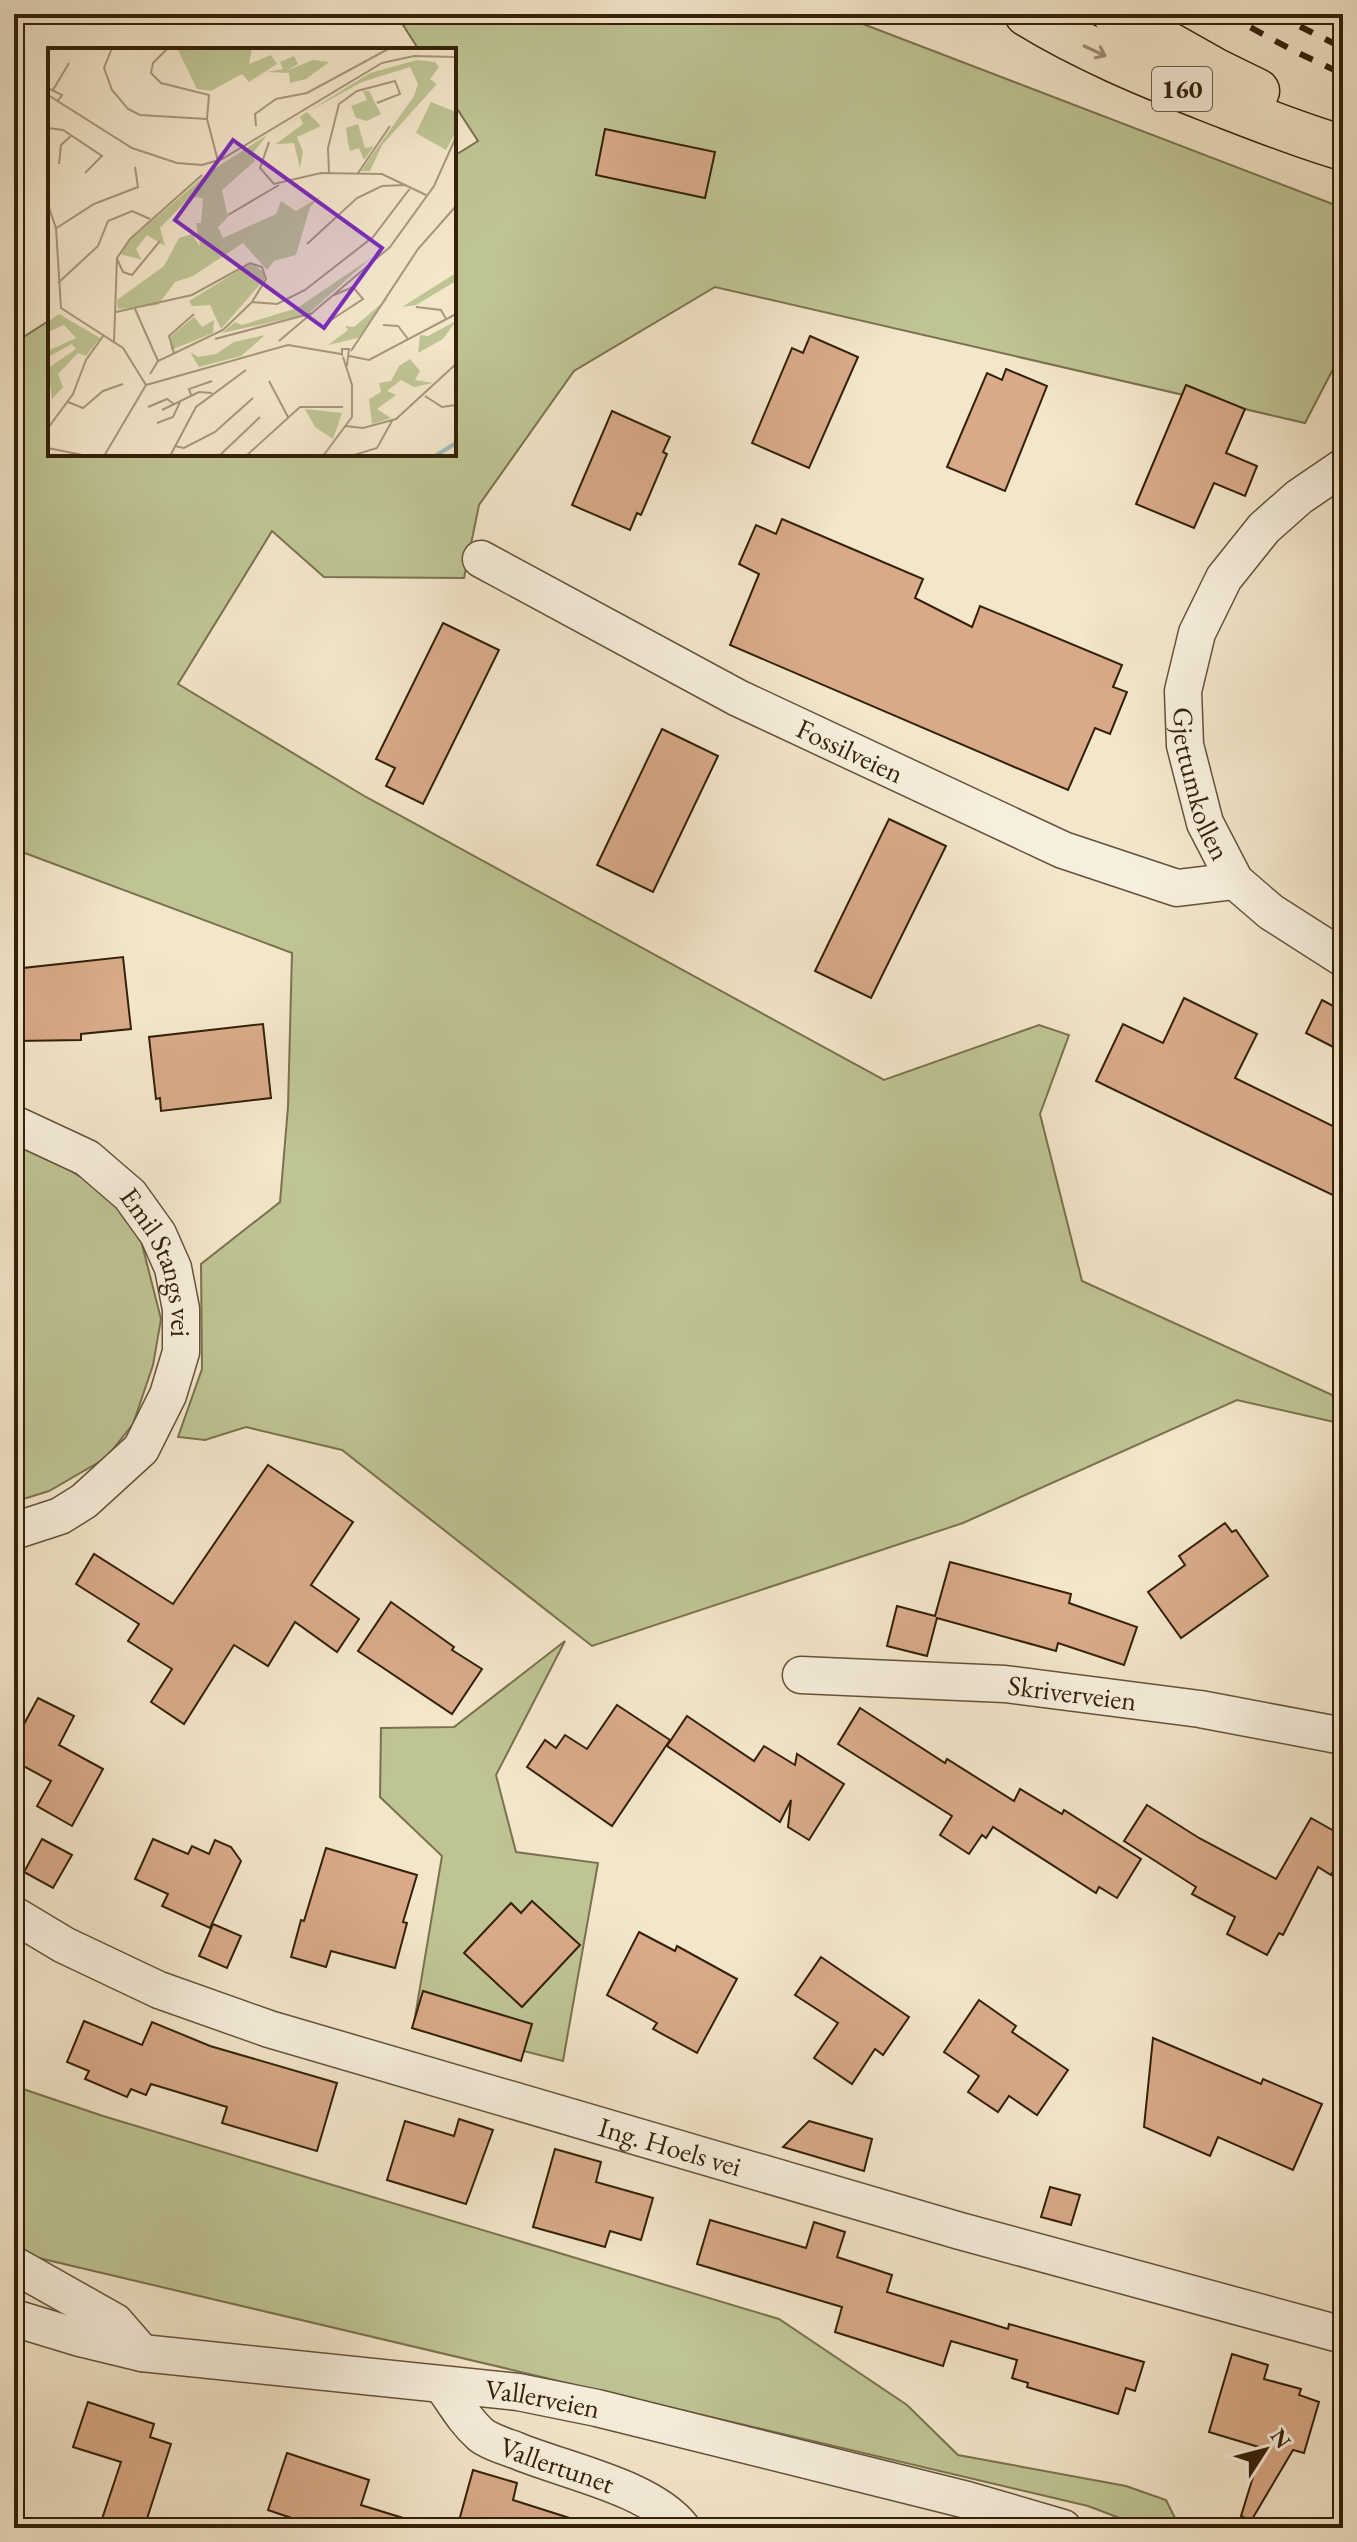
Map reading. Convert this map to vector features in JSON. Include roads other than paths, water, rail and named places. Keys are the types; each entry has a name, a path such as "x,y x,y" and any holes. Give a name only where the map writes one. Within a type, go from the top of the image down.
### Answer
{"main road":[{"name":"160","path":"1027,14 1063,36 1156,79 1343,148"},
{"name":"160","path":"1115,14 1214,70 1343,130"}],"street":[{"name":"Gjettumkollen","path":"1343,467 1299,497 1264,528 1224,578 1197,633 1183,691 1185,745 1205,823 1235,881 1271,912 1343,958"},
{"name":"Fossilveien","path":"481,559 738,698 1063,850 1177,888 1235,881"},
{"name":"Emil Stangs vei","path":"14,1124 87,1158 130,1195 158,1234 173,1268 181,1309 181,1352 168,1395 141,1449 84,1501 60,1516 14,1531"},
{"name":"Skriverveien","path":"801,1675 1005,1684 1200,1709 1343,1736"},
{"name":"Ing. Hoels vei","path":"14,1915 64,1945 159,1990 269,2029 960,2231 1343,2335"},
{"path":"14,2265 115,2322 142,2353"},
{"name":"Vallerveien","path":"14,2318 142,2353 518,2392 597,2408 967,2500 1063,2528"},
{"name":"Vallertunet","path":"443,2386 464,2418 484,2437 546,2463 641,2495 674,2518 682,2528"}],"railway":[{"path":"1226,14 1343,74"},
{"path":"1275,14 1343,48"}]}
